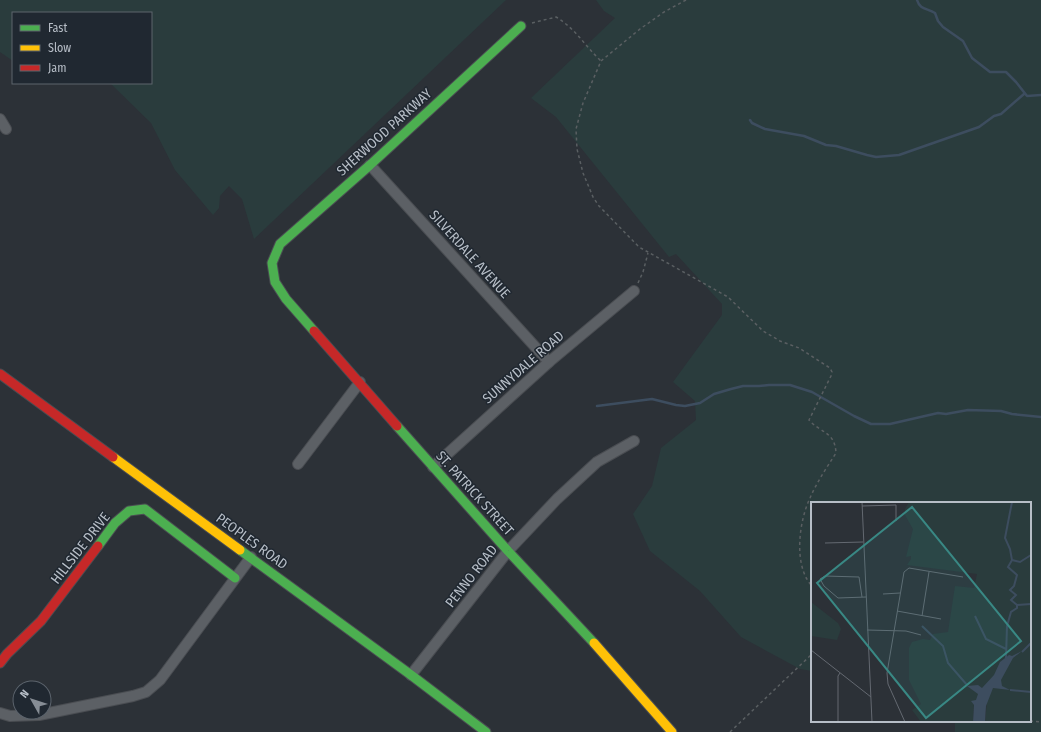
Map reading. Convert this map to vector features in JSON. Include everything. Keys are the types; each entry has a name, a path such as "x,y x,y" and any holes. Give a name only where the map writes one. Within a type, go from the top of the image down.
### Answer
{"street":[{"name":"SHERWOOD PARKWAY","path":"272,263 280,244 370,165 521,26"},
{"path":"0,119 6,129"},
{"name":"SILVERDALE AVENUE","path":"370,165 549,362"},
{"name":"ST. PATRICK STREET","path":"272,263 275,282 286,299 360,382 432,467 572,619 672,732"},
{"name":"SUNNYDALE ROAD","path":"432,467 549,362 634,291"},
{"name":"PEOPLES ROAD","path":"0,374 251,557 486,732"},
{"path":"298,464 360,382"},
{"name":"PENNO ROAD","path":"411,675 508,551 557,499 598,462 634,441"},
{"name":"HILLSIDE DRIVE","path":"0,663 7,654 41,621 116,523 129,512 145,509 235,578"},
{"path":"0,713 10,716 39,715 146,692 160,680 251,557"}],"path":[{"path":"686,0 664,12 646,25 602,61 576,129 576,149 583,173 593,197 599,206 640,247 648,253 728,297 763,331 780,341 799,348 830,368 832,372 831,376 809,420 814,425 826,432 834,440 836,452 809,499 802,521 800,559 806,580 811,585"},
{"path":"521,26 556,17 567,23 591,52 602,61"},
{"path":"634,291 643,272 648,253"},
{"path":"730,732 811,655"},
{"path":"1031,720 1041,722"}],"shaded area":[{"path":"0,0 506,0 254,239 242,199 229,186 220,196 219,208 213,215 175,170 151,123 111,84 152,84 152,12 12,12 12,60 0,52"},
{"path":"596,0 1041,0 1041,732 955,732 955,722 1031,722 1031,502 811,502 811,671 800,669 741,637 700,591 650,551 633,514 652,486 661,448 696,420 695,401 673,382 722,315 722,304 676,254 669,257 556,117 531,98 615,18 604,11"}],"waterway":[{"path":"917,0 920,6 935,13 938,21 943,27 963,41 972,58 990,72 1006,72 1027,96 1041,95"},
{"path":"750,120 752,123 765,129 804,136 826,145 836,146 867,155 876,157 899,155 979,127 994,116 1001,114 1024,94"},
{"path":"597,406 652,399 685,406 700,403 714,394 743,386 790,385 812,392 871,424 890,424 938,413 946,414 968,410 1001,411 1012,414 1041,417"}],"traffic: fast":[{"path":"314,331 286,299 275,282 272,263 280,244 370,165 521,26"},
{"path":"397,426 508,551 594,643"},
{"path":"98,546 115,523 129,511 145,509 235,578"},
{"path":"240,550 411,675 486,732"}],"traffic: slow":[{"path":"113,457 240,550"},
{"path":"594,643 672,732"}],"traffic: jam":[{"path":"314,331 397,426"},
{"path":"0,374 113,457"},
{"path":"0,663 7,654 41,621 98,546"}]}
